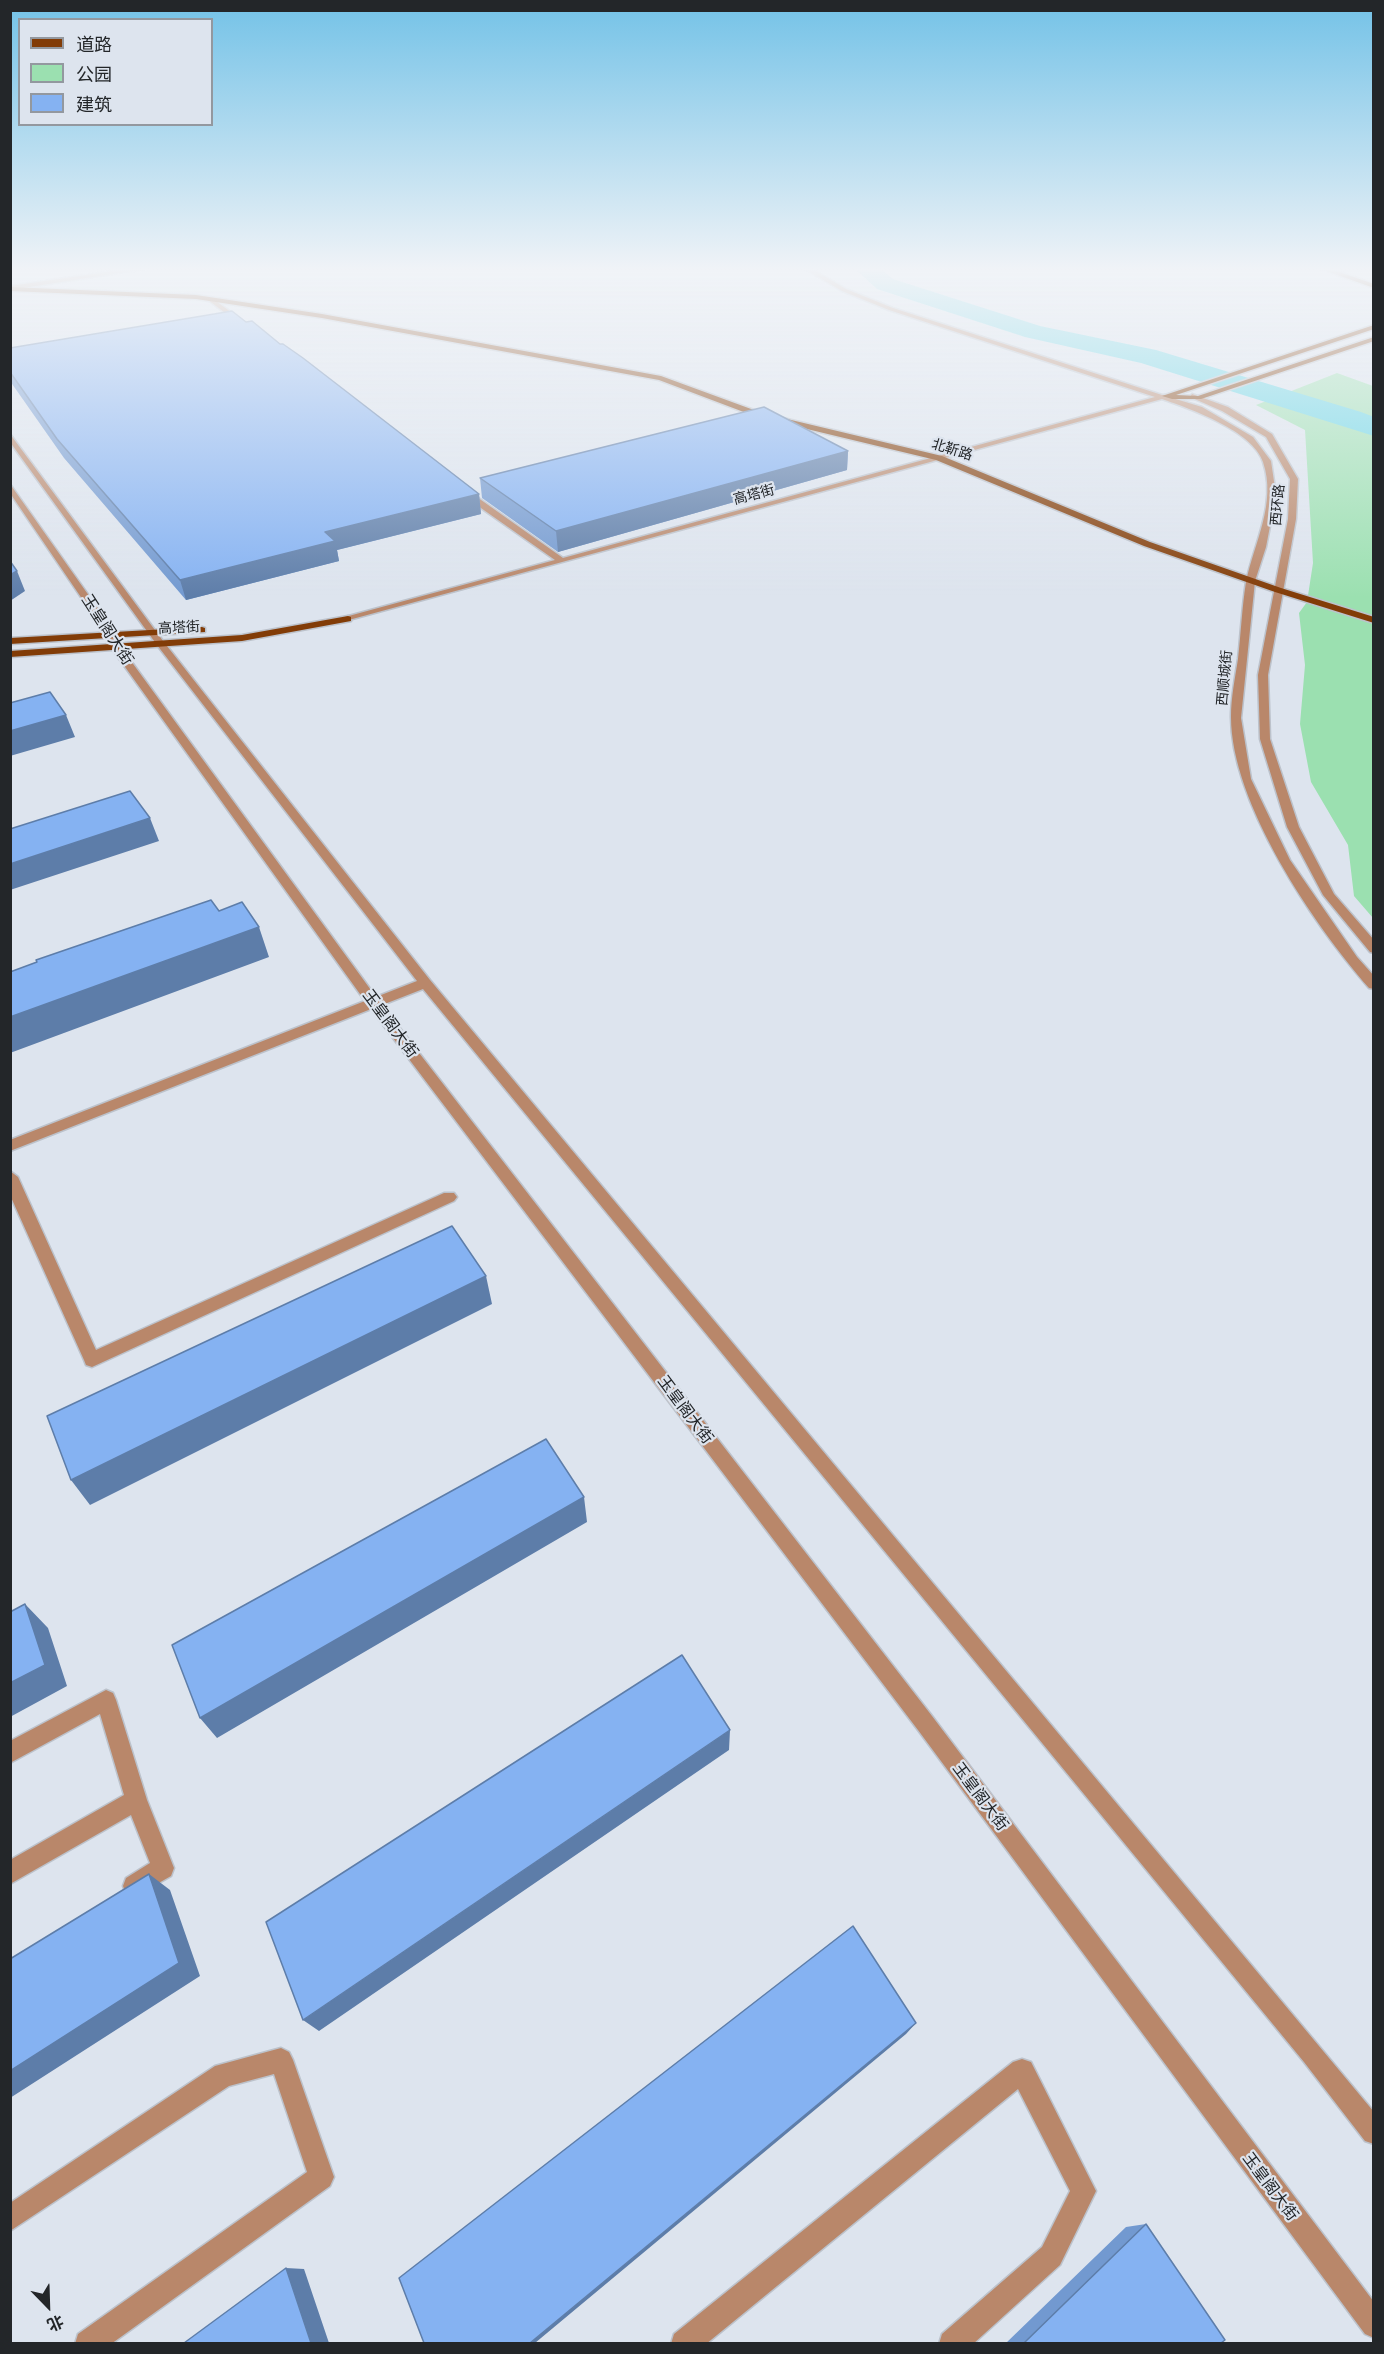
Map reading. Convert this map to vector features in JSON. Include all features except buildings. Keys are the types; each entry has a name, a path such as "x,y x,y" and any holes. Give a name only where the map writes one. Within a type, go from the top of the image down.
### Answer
{"main road":[{"name":"北靳路","path":"660,378 760,416 939,458 1147,544 1251,581 1374,620"},
{"path":"1167,392 1179,391 1218,378"},
{"path":"1167,392 1198,398 1259,378"},
{"name":"高塔街","path":"10,641 113,640 157,637 242,638 348,619"},
{"name":"高塔街","path":"10,654 113,640"}],"street":[{"path":"1120,378 1167,392"},
{"name":"西环路","path":"1179,391 1224,409 1269,436 1294,479 1292,519 1278,590"},
{"name":"高塔街","path":"348,619 939,458 1167,392"},
{"name":"西顺城街","path":"1167,392 1250,439 1267,461 1272,495 1262,547 1251,581 1236,718 1246,779 1284,860 1352,960 1374,985"},
{"name":"玉皇阁大街","path":"10,436 157,637 425,983 1312,2054 1374,2132"},
{"name":"玉皇阁大街","path":"10,486 113,640 374,1004 925,1723 1374,2325"},
{"path":"459,488 562,561"},
{"path":"1278,590 1263,675 1265,739 1293,827 1329,895 1374,950"},
{"path":"10,1146 425,983"},
{"path":"10,1177 92,1360 449,1197"},
{"path":"10,1753 106,1700 136,1800 164,1868 112,1898"},
{"path":"10,1873 136,1800"},
{"path":"10,2218 224,2075 281,2060 321,2177 88,2343"},
{"path":"684,2343 1022,2071 1083,2191 1051,2256 952,2343"}],"green space":[{"path":"1325,378 1350,378 1373,386 1373,918 1354,896 1348,845 1311,782 1300,724 1305,665 1299,613 1307,602 1313,563 1305,430 1256,405"}],"waterway":[{"path":"1219,378 1374,427"}]}
